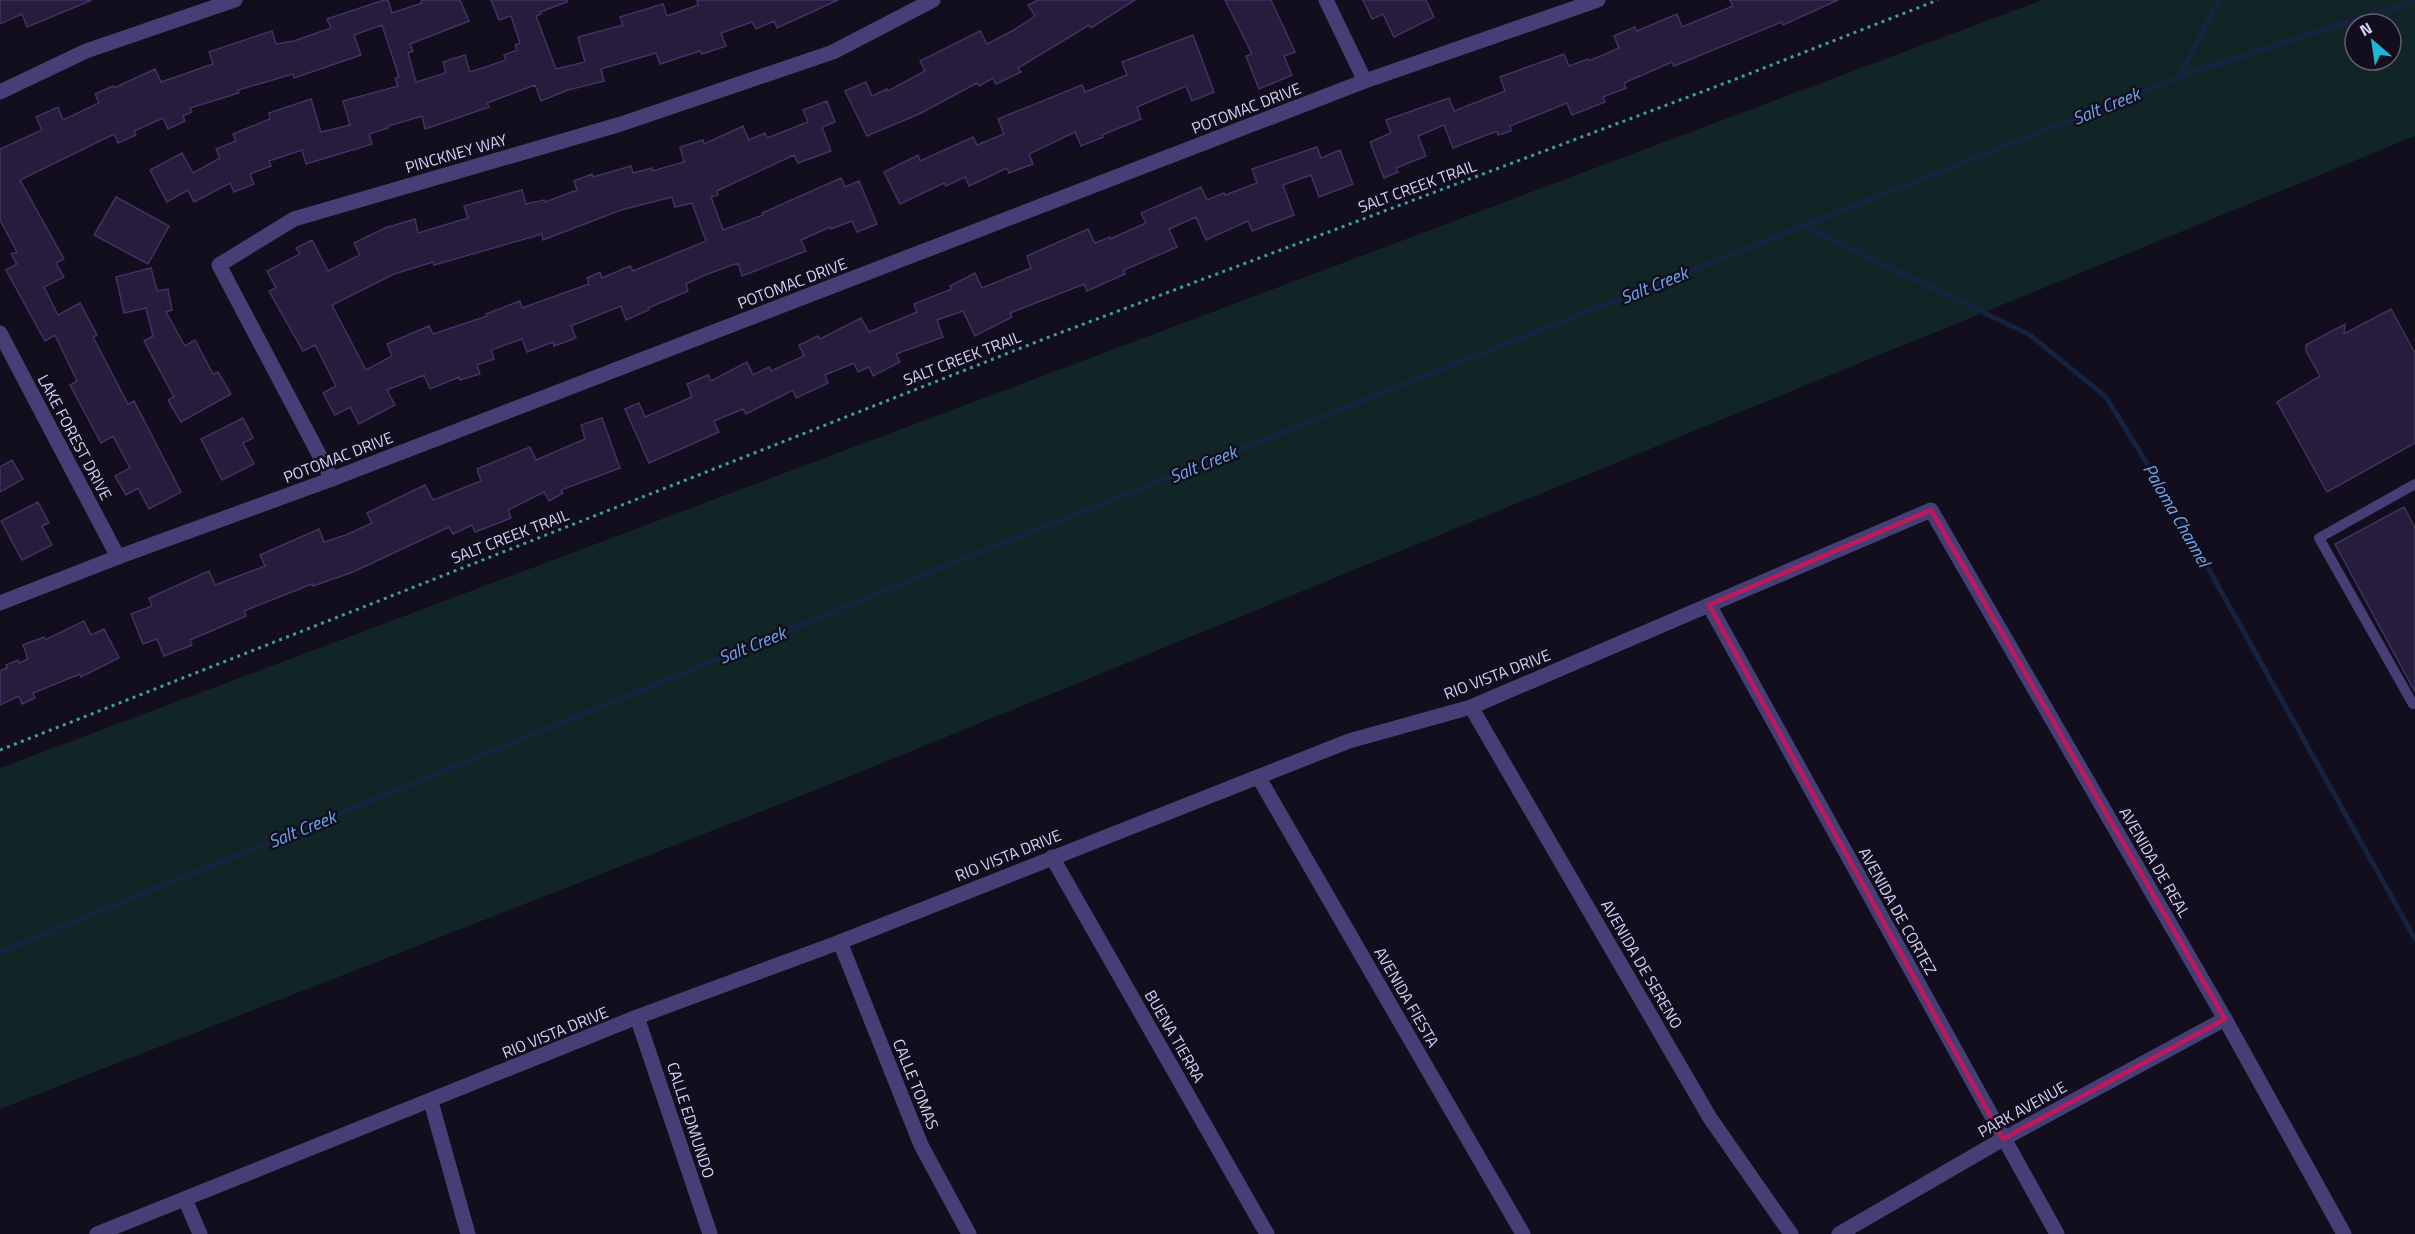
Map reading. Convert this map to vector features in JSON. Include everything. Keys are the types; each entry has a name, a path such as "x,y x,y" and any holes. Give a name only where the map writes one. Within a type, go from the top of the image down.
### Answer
{"street":[{"path":"0,92 86,51 235,0"},
{"name":"PINCKNEY WAY","path":"332,479 219,265 294,219 621,124 810,60 833,52 933,0"},
{"path":"1326,0 1365,81"},
{"name":"POTOMAC DRIVE","path":"0,603 118,557 332,479 1365,81 1580,3 1598,0"},
{"name":"LAKE FOREST DRIVE","path":"0,333 118,557"},
{"name":"RIO VISTA DRIVE","path":"98,1234 638,1017 840,942 1349,741 1470,706 1931,510"},
{"name":"AVENIDA DE REAL","path":"1931,510 2225,1019 2344,1234"},
{"name":"AVENIDA DE CORTEZ","path":"1709,605 2057,1234"},
{"name":"AVENIDA DE SERENO","path":"1470,706 1710,1118 1791,1234"},
{"name":"AVENIDA FIESTA","path":"1259,778 1523,1234"},
{"name":"BUENA TIERRA","path":"1052,857 1267,1234"},
{"name":"CALLE TOMAS","path":"840,942 921,1145 969,1234"},
{"name":"CALLE EDMUNDO","path":"638,1017 710,1234"},
{"name":"PARK AVENUE","path":"1839,1234 2003,1139 2225,1019"},
{"path":"431,1102 468,1234"},
{"path":"185,1199 200,1234"}],"lane":[{"path":"2415,484 2319,538 2413,704 2415,703"}],"path":[{"name":"SALT CREEK TRAIL","path":"0,750 1049,337 1728,82 1938,0"}],"highlighted area":[{"path":"1931,510 2225,1019 2003,1139 1709,605"}],"green space":[{"path":"2042,0 2415,0 2415,136 816,790 0,1109 0,768"}],"building":[{"path":"0,0 92,0 27,27 22,14 0,24"},
{"path":"388,0 392,13 422,3 421,0 460,0 469,21 410,44 413,51 408,53 416,82 446,73 443,62 465,55 470,72 506,60 504,55 517,50 515,45 520,43 511,16 499,20 491,0 567,0 536,16 556,69 585,62 578,37 623,25 620,17 663,4 667,16 698,5 697,0 838,0 777,28 774,21 756,29 752,22 721,33 726,46 702,54 700,51 660,64 656,53 601,69 604,81 568,90 541,101 535,85 487,103 489,107 425,129 422,116 369,134 372,144 306,164 302,150 269,161 271,166 250,174 254,184 234,192 230,183 194,202 188,190 167,202 150,170 182,153 193,173 220,158 216,149 236,141 233,134 270,119 269,113 311,99 321,132 350,125 343,101 398,86 395,78 399,77 382,25 354,35 361,55 294,78 293,74 238,90 239,93 190,108 192,112 183,116 185,121 168,129 163,118 134,131 136,135 118,143 114,134 20,180 64,259 56,263 64,277 44,287 58,315 80,303 97,335 93,337 128,404 134,401 181,492 149,509 138,488 126,495 115,476 130,468 113,436 101,443 70,385 77,381 55,335 45,341 6,270 17,264 11,254 17,252 0,220 0,149 42,130 36,117 58,107 63,120 99,103 95,94 155,69 161,82 213,64 209,52 272,31 276,44 294,41 331,28 327,19"},
{"path":"1038,0 1135,0 1091,28 1089,25 1018,68 1021,72 996,84 993,78 979,86 977,83 919,114 867,136 845,91 866,82 872,96 887,89 888,91 925,71 920,61 980,31 987,44 1014,30 1035,16 1028,5"},
{"path":"1225,0 1271,0 1295,52 1284,56 1292,75 1259,89 1246,56 1252,54"},
{"path":"1363,0 1426,0 1434,17 1394,37 1383,14 1372,19"},
{"path":"1730,0 1838,0 1783,25 1782,22 1674,66 1672,62 1624,83 1626,88 1603,97 1605,102 1572,115 1567,103 1510,126 1511,131 1498,135 1497,131 1453,148 1444,125 1418,136 1426,156 1396,168 1398,172 1384,178 1370,142 1391,133 1386,120 1449,98 1454,111 1505,91 1500,77 1564,54 1569,66 1588,59 1589,61 1619,48 1614,36 1635,27 1637,31 1677,14 1682,27 1733,6"},
{"path":"1193,35 1214,92 1192,101 1186,86 1137,107 1141,119 1102,135 1103,137 1081,146 1075,132 1029,154 1033,164 1009,173 1007,168 969,186 965,177 946,186 944,183 900,204 884,172 918,155 920,161 973,137 977,145 1004,134 998,119 1082,85 1085,92 1127,75 1122,62"},
{"path":"827,101 835,122 822,127 831,151 798,163 794,155 717,191 718,195 711,197 723,230 763,215 762,213 841,178 845,187 859,181 877,224 857,232 852,221 831,229 830,227 801,240 806,251 742,276 738,263 705,275 686,284 688,291 626,320 621,306 571,326 576,338 554,346 553,342 527,352 522,339 491,350 494,359 477,365 480,374 460,380 459,377 430,389 424,375 387,390 395,405 359,424 350,407 335,415 323,393 336,386 315,345 303,351 269,291 276,288 267,271 300,254 296,248 312,240 328,271 360,255 354,243 385,228 415,219 418,233 468,218 464,206 522,190 526,204 544,200 545,202 577,190 574,181 592,174 593,177 631,166 633,173 652,168 652,171 684,162 680,147 703,140 704,144 743,126 749,140 765,133 767,138 808,122 803,110","holes":["672,197 675,207 692,203 706,241 633,271 630,266 602,278 600,272 587,278 589,284 522,308 520,301 486,314 487,316 433,334 429,326 387,344 392,356 366,370 332,305 394,274 433,262 434,265 542,234 543,240 621,210"]},
{"path":"1317,147 1321,158 1340,150 1353,184 1319,197 1311,175 1283,185 1294,215 1252,231 1248,221 1206,240 1196,217 1169,229 1177,247 1124,270 1125,274 1087,291 1084,284 1010,313 1012,317 975,336 963,311 937,320 943,337 896,354 900,362 873,376 869,367 858,372 854,363 825,375 828,383 796,398 793,390 746,414 743,409 714,421 719,432 649,463 625,409 639,403 645,417 692,397 687,384 708,375 711,381 747,362 753,375 769,367 771,371 804,356 799,345 818,336 820,339 861,318 869,332 917,312 914,304 952,289 950,286 975,273 982,288 1031,268 1027,256 1088,229 1095,243 1110,237 1110,239 1146,223 1141,213 1201,187 1207,200 1257,183 1252,169"},
{"path":"116,197 169,226 148,264 94,235"},
{"path":"151,268 157,291 168,289 172,310 166,312 185,346 195,340 213,374 218,372 231,394 181,422 168,400 174,397 144,341 153,336 146,308 124,313 116,277"},
{"path":"2391,309 2415,353 2415,443 2327,492 2277,402 2320,376 2306,351 2306,345 2345,324 2344,334"},
{"path":"243,418 253,438 243,443 254,464 222,480 201,439"},
{"path":"602,418 620,468 561,490 563,493 549,501 544,492 508,510 511,518 475,532 472,525 453,534 449,527 353,572 313,586 312,584 244,611 246,616 190,640 192,645 164,656 157,639 143,644 131,614 152,606 149,598 209,571 215,585 265,566 260,555 319,529 324,542 346,535 372,523 367,513 425,485 433,500 481,481 477,469 530,447 536,460 585,439 581,425"},
{"path":"12,460 23,479 0,492 0,467"},
{"path":"38,502 49,523 42,526 52,545 22,560 1,521"},
{"path":"2404,507 2415,528 2415,692 2335,544"},
{"path":"84,621 91,635 104,629 119,658 81,677 80,674 33,693 35,698 22,704 19,696 0,705 0,671 7,668 6,665 28,659 23,645 44,637 45,640"}],"waterway":[{"path":"2179,77 2219,0"},
{"name":"Salt Creek","path":"0,952 948,565 2179,77 2415,2"},
{"name":"Paloma Channel","path":"1804,226 2030,335 2106,397 2178,514 2415,939"}]}
